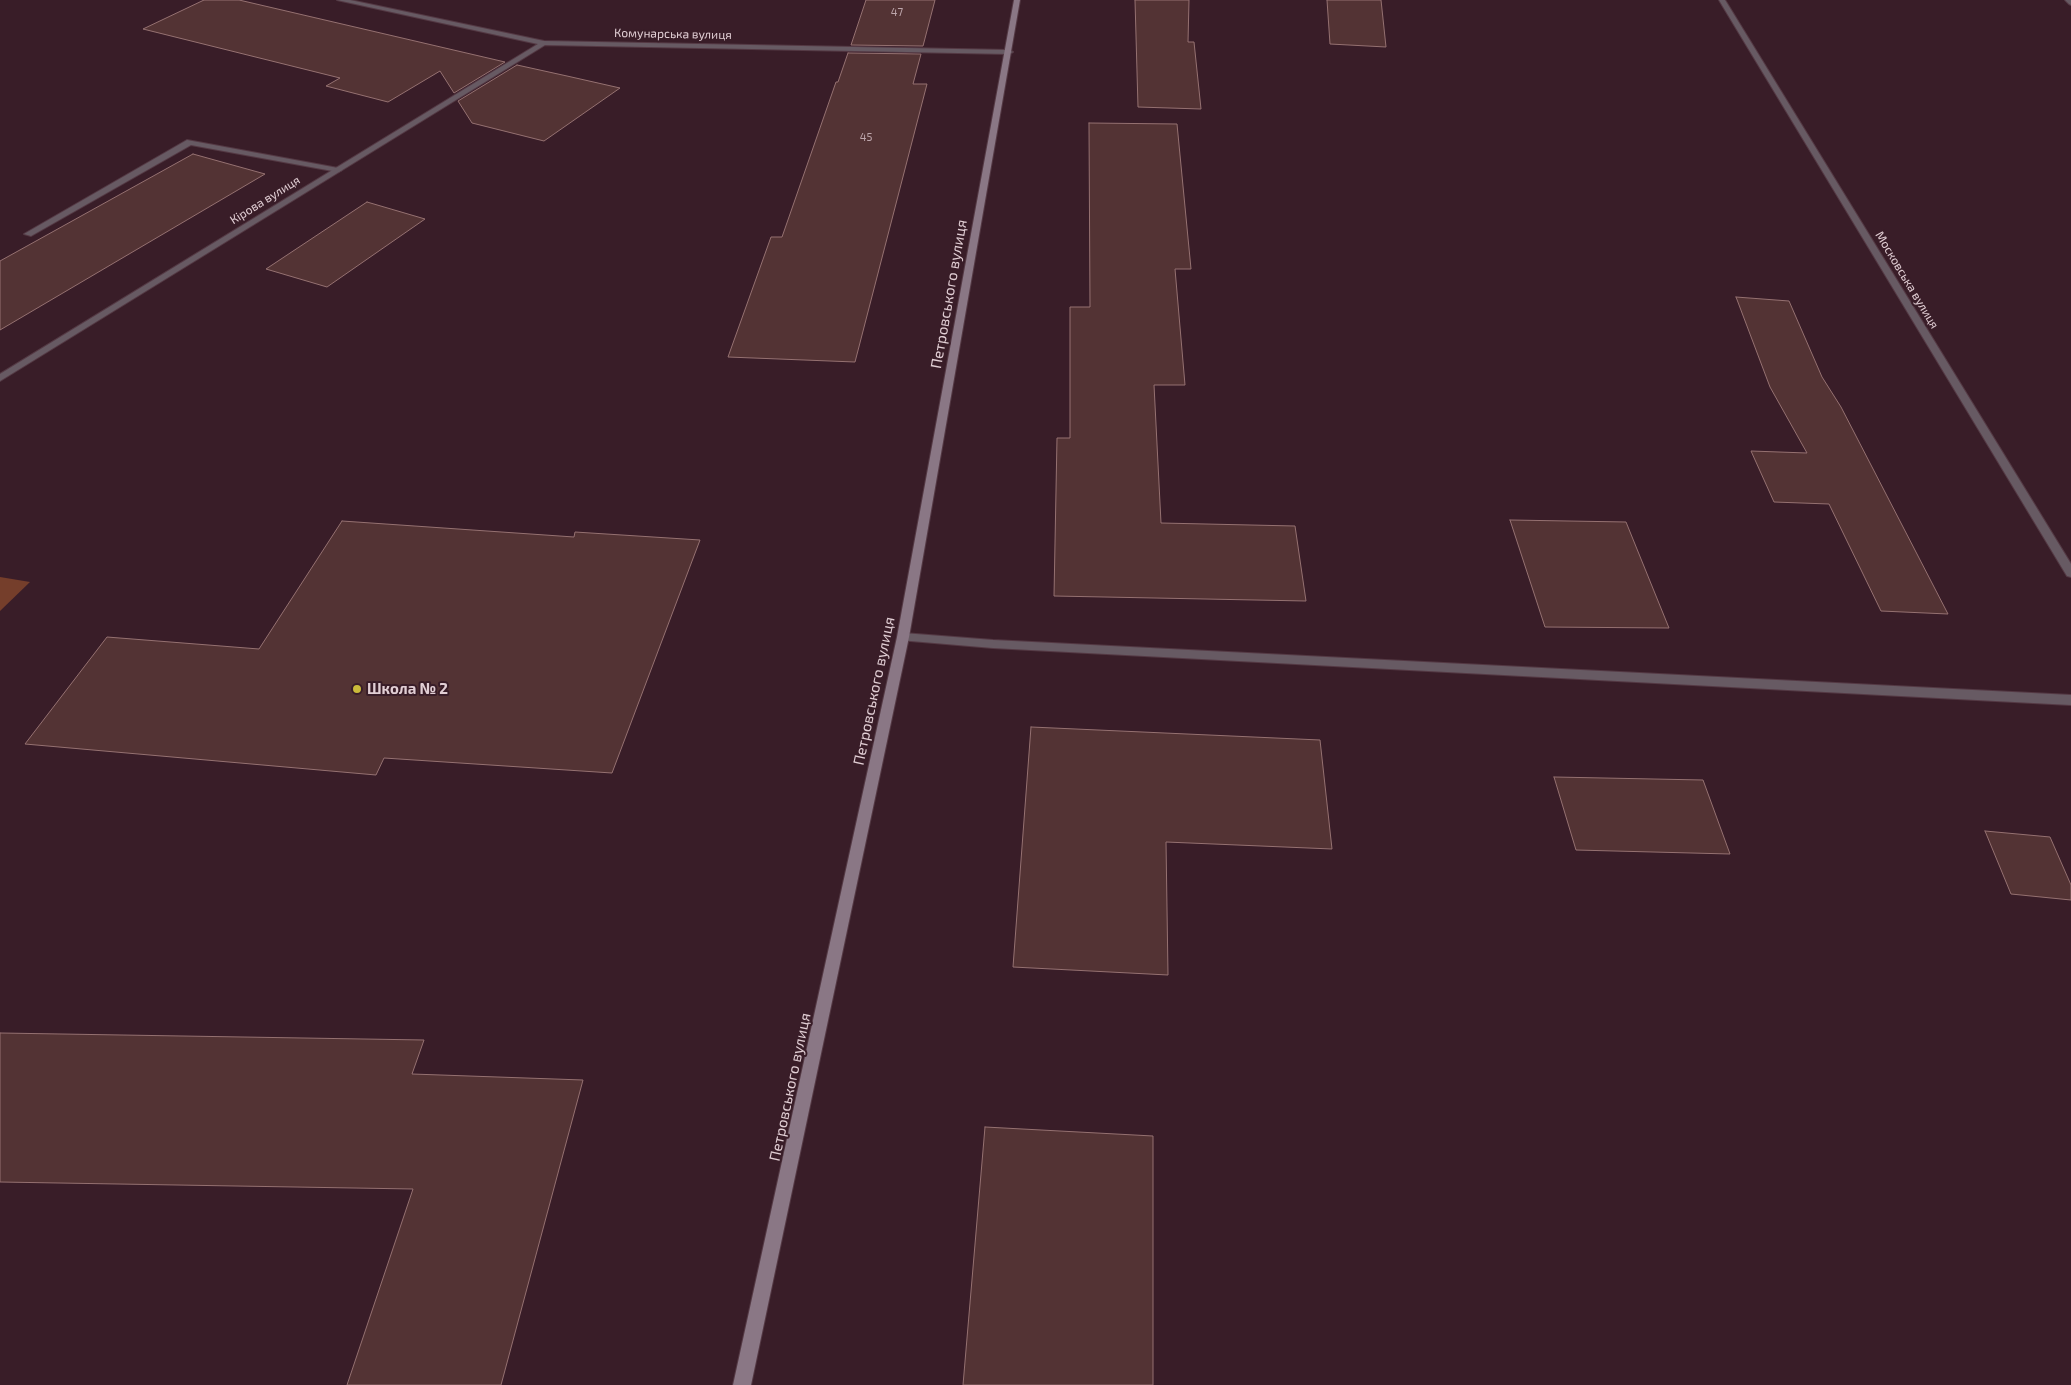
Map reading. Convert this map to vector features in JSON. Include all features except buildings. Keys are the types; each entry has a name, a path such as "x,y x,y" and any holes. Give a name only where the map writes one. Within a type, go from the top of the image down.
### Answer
{"main road":[{"name":"Петровського вулиця","path":"742,1385 903,637 1017,0"}],"street":[{"name":"Комунарська вулиця","path":"340,0 544,43 1009,52"},
{"name":"Московська вулиця","path":"1722,0 2071,573"},
{"path":"2068,0 2071,3"},
{"name":"Кірова вулиця","path":"0,378 544,43"},
{"path":"28,234 190,142 338,170"},
{"path":"903,637 993,644 2071,700"}],"shaded area":[{"path":"0,577 30,582 0,611"}],"place":[{"name":"Школа № 2","path":"357,689"}]}
